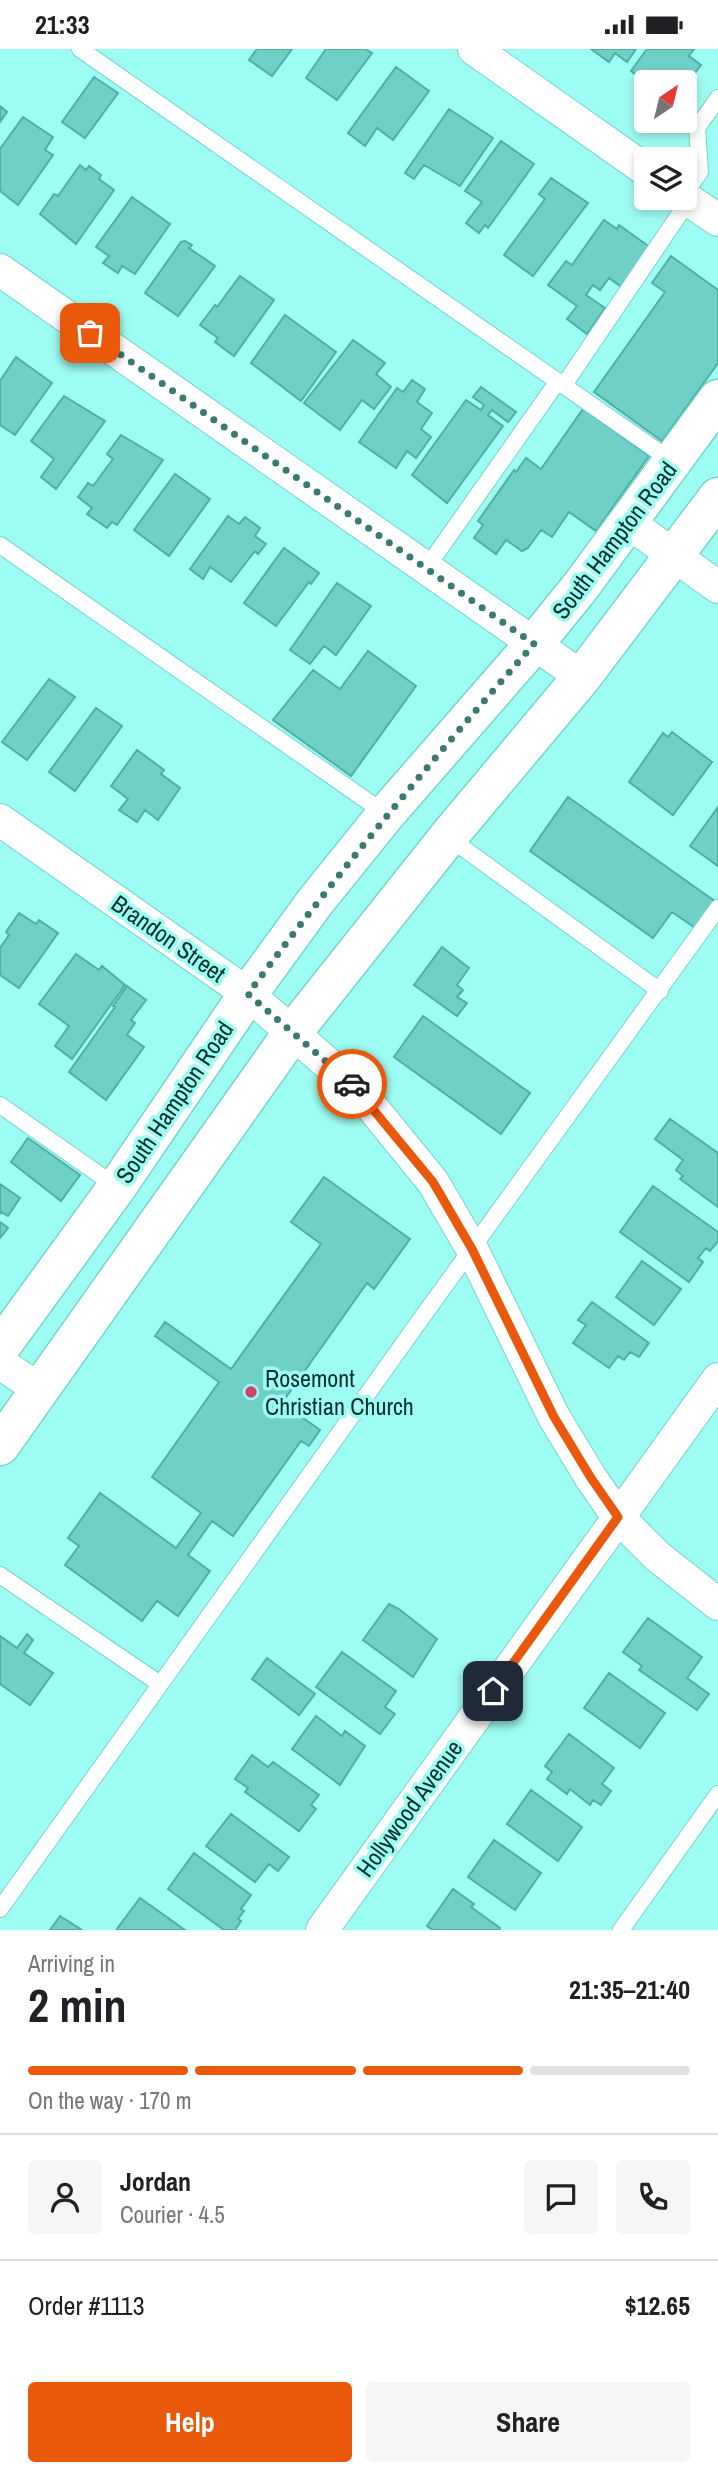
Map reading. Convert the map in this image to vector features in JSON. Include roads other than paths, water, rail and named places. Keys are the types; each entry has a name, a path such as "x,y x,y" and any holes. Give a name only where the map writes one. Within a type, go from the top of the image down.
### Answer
{"main road":[{"name":"South Hampton Road","path":"0,1348 117,1187 248,994 315,902 386,814 534,644 629,523 718,399"},
{"path":"0,1446 293,1032 448,837 582,677 718,497"}],"street":[{"path":"474,49 634,162"},
{"path":"697,205 718,220"},
{"path":"0,270 582,677"},
{"path":"629,523 718,587"},
{"name":"Brandon Street","path":"0,820 248,994 358,1090 433,1182 472,1249 554,1417 618,1517 657,1556 718,1604"},
{"path":"0,1363 40,1390"},
{"name":"Hollywood Avenue","path":"322,1930 718,1380"}],"lane":[{"path":"80,49 673,462"},
{"path":"697,177 700,172 697,128 718,98"},
{"path":"427,567 561,383 677,210"},
{"path":"0,545 386,814"},
{"path":"448,837 660,991"},
{"path":"0,1909 718,908"},
{"path":"0,1105 117,1187"},
{"path":"0,1574 160,1684"},
{"path":"621,1930 718,1794"}],"place":[{"name":"Rosemont Christian Church","path":"251,1392"}]}
